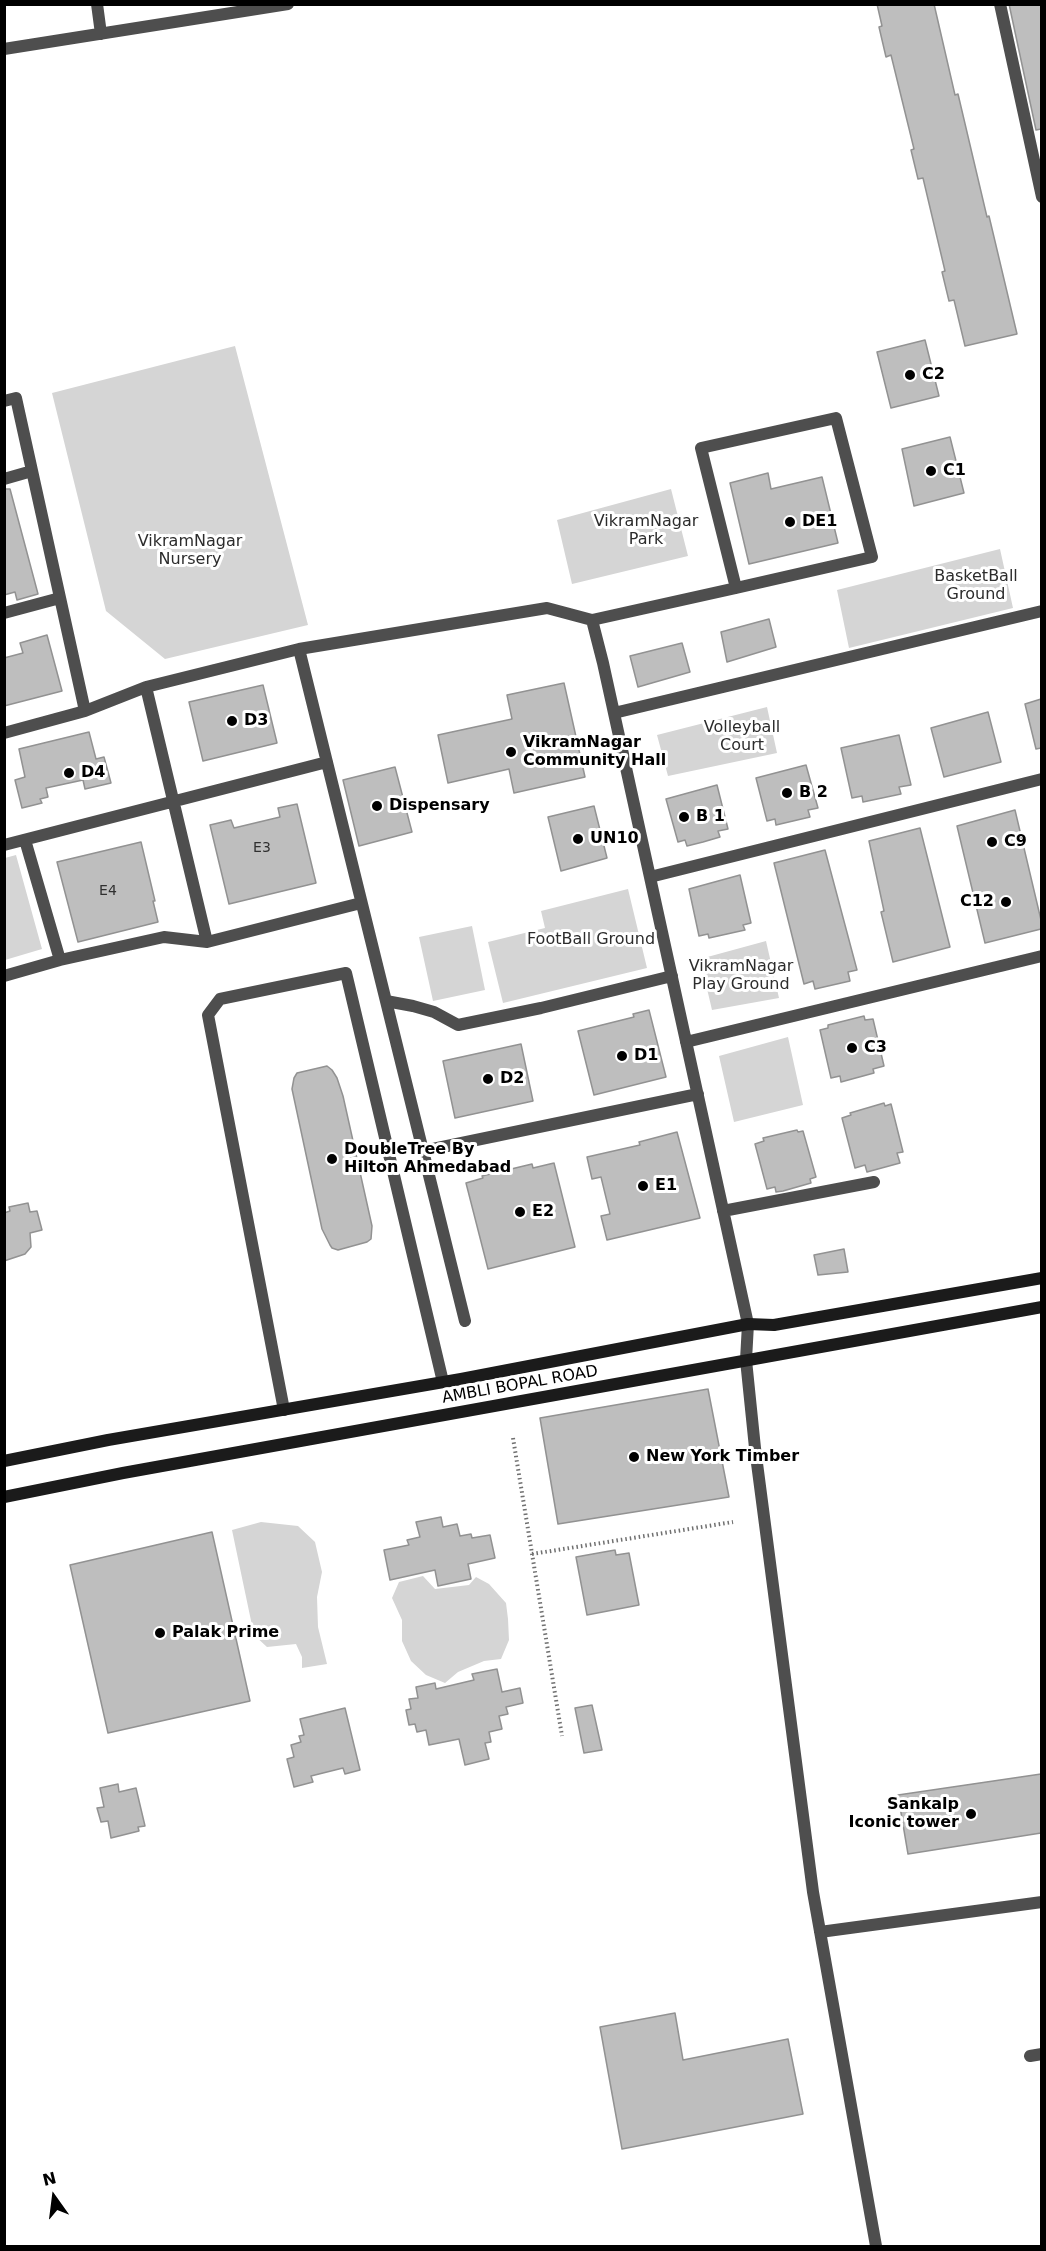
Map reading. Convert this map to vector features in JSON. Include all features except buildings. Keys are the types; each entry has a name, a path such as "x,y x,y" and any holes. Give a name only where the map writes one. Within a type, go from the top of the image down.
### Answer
{"street":[{"path":"97,4 101,34"},
{"path":"4,49 288,4"},
{"path":"1000,4 1041,197"},
{"path":"4,401 16,398 85,711"},
{"path":"4,733 85,711 146,687 299,649 547,608 592,620 736,588 872,557 836,418 701,448 736,588"},
{"path":"4,479 32,471"},
{"path":"4,613 60,598"},
{"path":"614,714 1041,611"},
{"path":"592,620 748,1323 746,1360 755,1448 820,1932 876,2247"},
{"path":"299,649 465,1321"},
{"path":"146,687 207,942"},
{"path":"4,845 327,762"},
{"path":"650,877 1041,778"},
{"path":"25,840 60,960"},
{"path":"4,976 60,960 164,937 207,942 362,903"},
{"path":"686,1042 884,996 1041,956"},
{"path":"284,1410 208,1015 220,999 346,973 443,1382"},
{"path":"386,1001 434,1012 458,1025 541,1008 672,976"},
{"path":"423,1151 698,1094"},
{"path":"723,1211 874,1182"},
{"name":"AMBLI BOPAL ROAD","path":"4,1461 443,1382 748,1323 774,1325 1041,1278"},
{"name":"AMBLI BOPAL ROAD","path":"4,1497 123,1473 1041,1307"},
{"path":"820,1932 1041,1902"}],"path":[{"path":"513,1438 562,1736"},
{"path":"532,1554 733,1522"}],"green space":[{"name":"VikramNagar Nursery","path":"235,346 308,625 165,659 106,611 52,393"},
{"name":"VikramNagar Park","path":"671,489 688,556 572,584 557,520"},
{"name":"BasketBall Ground","path":"1000,549 1013,608 849,648 837,590"},
{"name":"Volleyball Court","path":"767,707 777,753 668,776 657,735"},
{"path":"16,855 42,949 5,960 5,858"},
{"name":"FootBall Ground","path":"628,889 647,968 503,1003 488,942 545,928 541,911"},
{"path":"472,926 485,990 433,1001 419,937"},
{"name":"VikramNagar Play Ground","path":"766,941 779,998 712,1010 700,959"},
{"path":"788,1037 803,1105 734,1122 719,1056"},
{"path":"261,1522 298,1526 315,1542 322,1572 317,1597 318,1627 327,1664 302,1668 302,1657 296,1644 267,1647 254,1635 232,1530"},
{"path":"423,1576 435,1589 469,1585 476,1577 489,1584 506,1603 509,1640 501,1659 484,1661 458,1672 445,1683 426,1675 411,1661 402,1641 402,1620 392,1598 399,1582"}],"place":[{"name":"C2","path":"910,375"},
{"name":"C1","path":"931,471"},
{"name":"DE1","path":"790,522"},
{"name":"D3","path":"232,721"},
{"name":"VikramNagar Community Hall","path":"511,752"},
{"name":"D4","path":"69,773"},
{"name":"B 2","path":"787,793"},
{"name":"Dispensary","path":"377,806"},
{"name":"B 1","path":"684,817"},
{"name":"UN10","path":"578,839"},
{"name":"C9","path":"992,842"},
{"name":"C12","path":"1006,902"},
{"name":"C3","path":"852,1048"},
{"name":"D1","path":"622,1056"},
{"name":"D2","path":"488,1079"},
{"name":"DoubleTree By Hilton Ahmedabad","path":"332,1159"},
{"name":"E1","path":"643,1186"},
{"name":"E2","path":"520,1212"},
{"name":"New York Timber","path":"634,1457"},
{"name":"Palak Prime","path":"160,1633"},
{"name":"Sankalp Iconic tower","path":"971,1814"}]}
